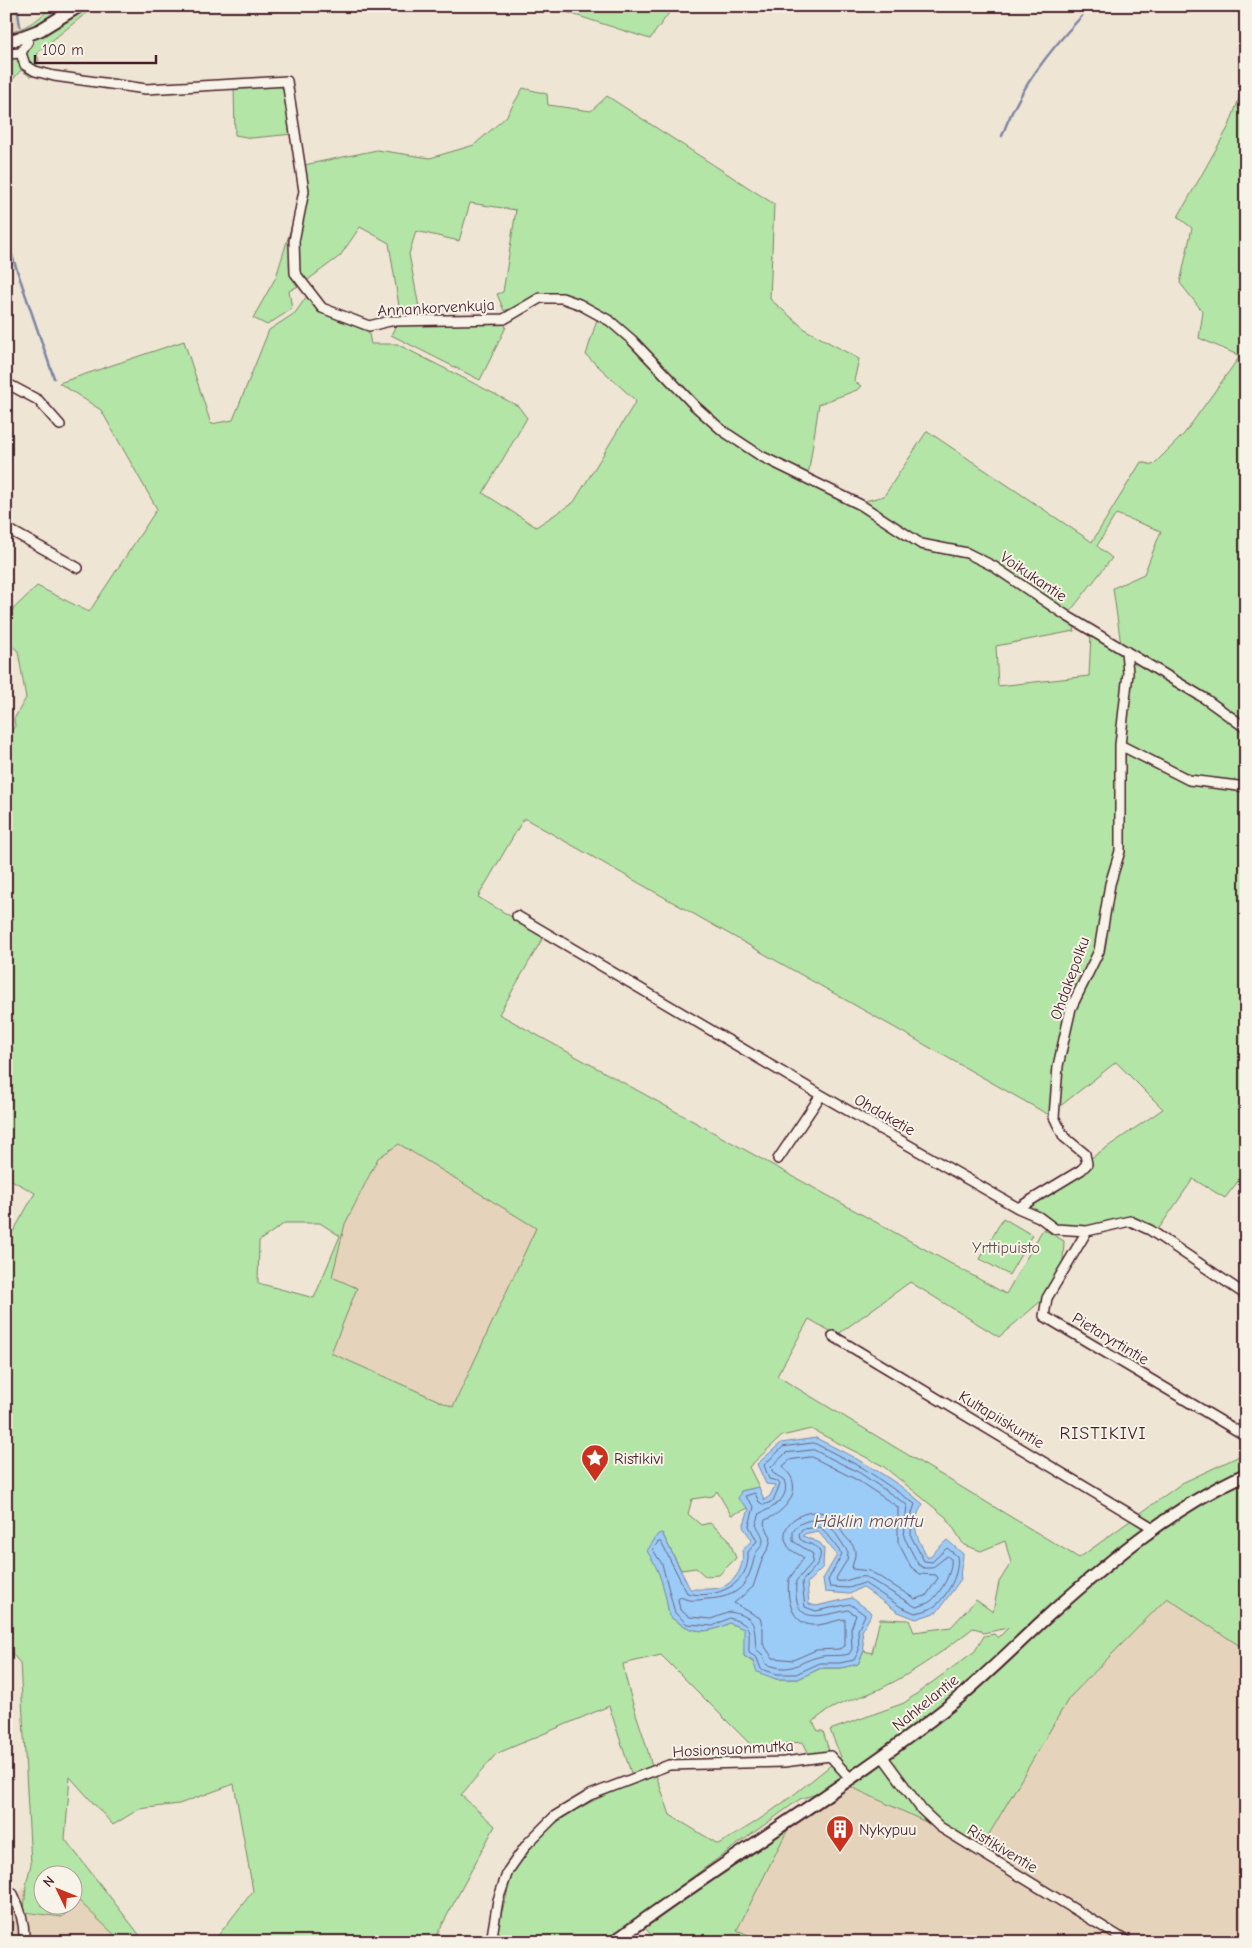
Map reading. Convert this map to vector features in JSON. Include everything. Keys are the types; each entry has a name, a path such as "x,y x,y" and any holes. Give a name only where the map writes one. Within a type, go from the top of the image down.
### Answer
{"main road":[{"path":"6,43 27,36 79,6"},
{"name":"Nahkelantie","path":"614,1942 676,1896 883,1756 952,1703 1084,1585 1155,1528 1210,1493 1246,1474"}],"street":[{"path":"6,54 21,53 28,41 27,36"},
{"name":"Annankorvenkuja","path":"21,53 24,65 35,71 54,76 146,89 287,81 304,191 294,241 295,273 322,308 369,326 390,321 504,319 540,298 562,298 596,312 610,321 723,431 761,456 795,472"},
{"path":"6,383 38,400 60,425"},
{"name":"Voikukantie","path":"795,472 861,505 921,544 967,553 993,566 1067,616 1204,698 1246,728"},
{"path":"6,528 78,568"},
{"name":"Ohdakepolku","path":"1018,1208 1081,1170 1086,1164 1085,1154 1064,1137 1054,1116 1058,1066 1071,1008 1099,950 1110,884 1120,851 1120,745 1128,673 1126,651"},
{"path":"1120,745 1189,780 1246,787"},
{"name":"Ohdaketie","path":"518,916 821,1095 1018,1208 1039,1217 1055,1229 1087,1231 1130,1221 1150,1230 1246,1295"},
{"path":"778,1159 821,1095"},
{"name":"Pietaryrtintie","path":"1087,1231 1047,1298 1044,1316 1246,1436"},
{"name":"Kultapiiskuntie","path":"833,1336 1155,1528"},
{"name":"Hosionsuonmutka","path":"491,1942 498,1900 508,1871 527,1844 555,1816 590,1794 669,1765 784,1762 830,1756 850,1778"},
{"name":"Ristikiventie","path":"883,1756 922,1810 940,1827 1128,1942"},
{"path":"13,1894 19,1906 24,1931 24,1942"}],"shaded area":[{"path":"6,6 19,6 21,29 6,35"},
{"path":"399,1144 536,1228 453,1408 331,1353 357,1288 332,1277 345,1224 378,1158"},
{"path":"1167,1598 1246,1650 1246,1837 1241,1845 1246,1848 1246,1942 765,1942 737,1930 791,1823 847,1785 982,1848 1069,1698"},
{"path":"26,1885 24,1912 32,1913 32,1916 82,1916 82,1903 122,1942 6,1942 6,1905 11,1904"}],"green space":[{"path":"50,6 95,6 39,51 37,55 39,60 31,77 21,70 10,83 6,83 6,35 37,20"},
{"path":"547,6 674,6 650,39"},
{"path":"286,85 293,134 252,138 235,135 234,87"},
{"path":"1246,87 1246,724 1121,645 1113,588 1144,574 1161,531 1116,514 1097,546 1112,558 1068,614 993,563 923,542 861,502 884,496 927,431 1092,542 1141,462 1153,465 1184,434 1240,356 1199,338 1203,312 1180,283 1192,228 1178,217 1229,126 1241,93"},
{"path":"523,88 547,94 548,105 591,111 607,96 774,204 770,299 806,330 859,359 854,381 861,386 857,390 819,404 808,476 762,454 725,428 696,403 633,337 563,294 522,304 504,311 497,294 503,292 516,210 470,203 459,241 416,231 409,254 421,318 401,319 389,243 360,227 340,256 305,282 298,272 297,241 304,165 377,150 430,158 474,145 506,117"},
{"path":"296,212 292,241 300,285 289,291 292,309 267,325 253,318 276,277"},
{"path":"307,296 320,311 368,329 371,344 397,344 518,406 527,418 483,493 536,527 574,502 636,401 586,355 598,316 608,323 721,433 857,506 920,547 966,556 991,568 1076,625 1074,631 996,646 998,686 1089,676 1091,634 1202,700 1246,732 1246,1171 1225,1198 1193,1179 1155,1234 1130,1221 1087,1231 1055,1229 1018,1208 1163,1109 1116,1062 1049,1115 524,818 478,897 544,936 499,1014 1006,1294 1043,1229 1064,1241 1063,1262 1041,1301 999,1337 910,1282 837,1335 809,1319 777,1376 1079,1558 1182,1483 1246,1453 1246,1650 1167,1598 1069,1698 981,1848 847,1785 800,1799 603,1942 495,1942 514,1872 540,1836 575,1810 615,1791 656,1775 670,1815 718,1844 766,1815 841,1757 830,1730 904,1703 975,1651 984,1636 994,1634 998,1638 1008,1628 983,1633 981,1630 973,1628 930,1660 896,1681 874,1692 830,1709 813,1722 818,1731 823,1731 829,1751 810,1756 803,1742 752,1746 661,1655 623,1664 652,1767 632,1776 609,1706 496,1754 461,1795 495,1826 433,1942 213,1942 253,1891 234,1784 179,1804 139,1809 113,1825 70,1777 65,1839 145,1942 122,1942 82,1904 82,1866 32,1866 32,1913 24,1912 26,1885 31,1864 20,1663 6,1647 6,1230 13,1232 35,1193 6,1177 6,738 15,726 14,719 26,698 18,651 6,641 6,616 37,586 89,612 157,509 101,410 59,383 184,341 211,424 233,420 269,330 295,313","holes":["399,1144 536,1228 453,1407 331,1353 357,1288 332,1277 345,1224 378,1158","285,1223 320,1223 340,1236 314,1298 258,1283 259,1241","811,1429 883,1466 947,1518 964,1545 981,1551 1005,1541 1011,1563 999,1582 993,1612 976,1600 951,1627 914,1632 909,1620 880,1619 872,1653 864,1651 858,1664 841,1668 821,1668 798,1679 776,1679 744,1656 745,1629 729,1623 712,1630 691,1629 669,1616 666,1596 657,1565 662,1533 681,1570 696,1568 705,1576 719,1575 736,1558 728,1538 710,1523 701,1525 688,1514 692,1499 713,1496 717,1491 731,1515 749,1508 741,1491 759,1487 749,1467 782,1436"]},
{"path":"503,321 506,327 480,380 391,335 396,325"},
{"name":"Yrttipuisto","path":"1003,1218 1032,1235 1009,1275 980,1259"},
{"path":"791,1823 737,1930 765,1942 658,1942 643,1926"}],"water":[{"name":"Häklin monttu","path":"816,1438 885,1476 923,1504 916,1519 916,1531 928,1558 947,1540 963,1554 961,1579 937,1612 916,1619 898,1612 862,1587 850,1594 825,1592 823,1579 837,1555 818,1531 804,1534 803,1536 820,1543 824,1549 823,1567 807,1583 809,1604 816,1606 852,1598 872,1613 862,1631 864,1651 858,1664 841,1668 821,1668 798,1679 776,1679 757,1672 753,1661 744,1656 744,1629 729,1623 712,1630 691,1629 669,1616 662,1582 656,1566 647,1551 658,1534 662,1533 690,1589 714,1589 727,1585 741,1567 742,1551 752,1540 743,1527 749,1509 738,1499 741,1491 759,1487 764,1500 770,1496 775,1485 766,1484 757,1464 781,1443"}],"waterway":[{"path":"17,6 20,26"},
{"path":"1002,136 1026,87 1046,57 1082,16"},
{"path":"6,238 54,378"}],"place":[{"name":"Ristikivi","path":"595,1482"},
{"name":"Nykypuu","path":"840,1853"}],"district":[{"name":"RISTIKIVI","path":"1103,1433"}]}
